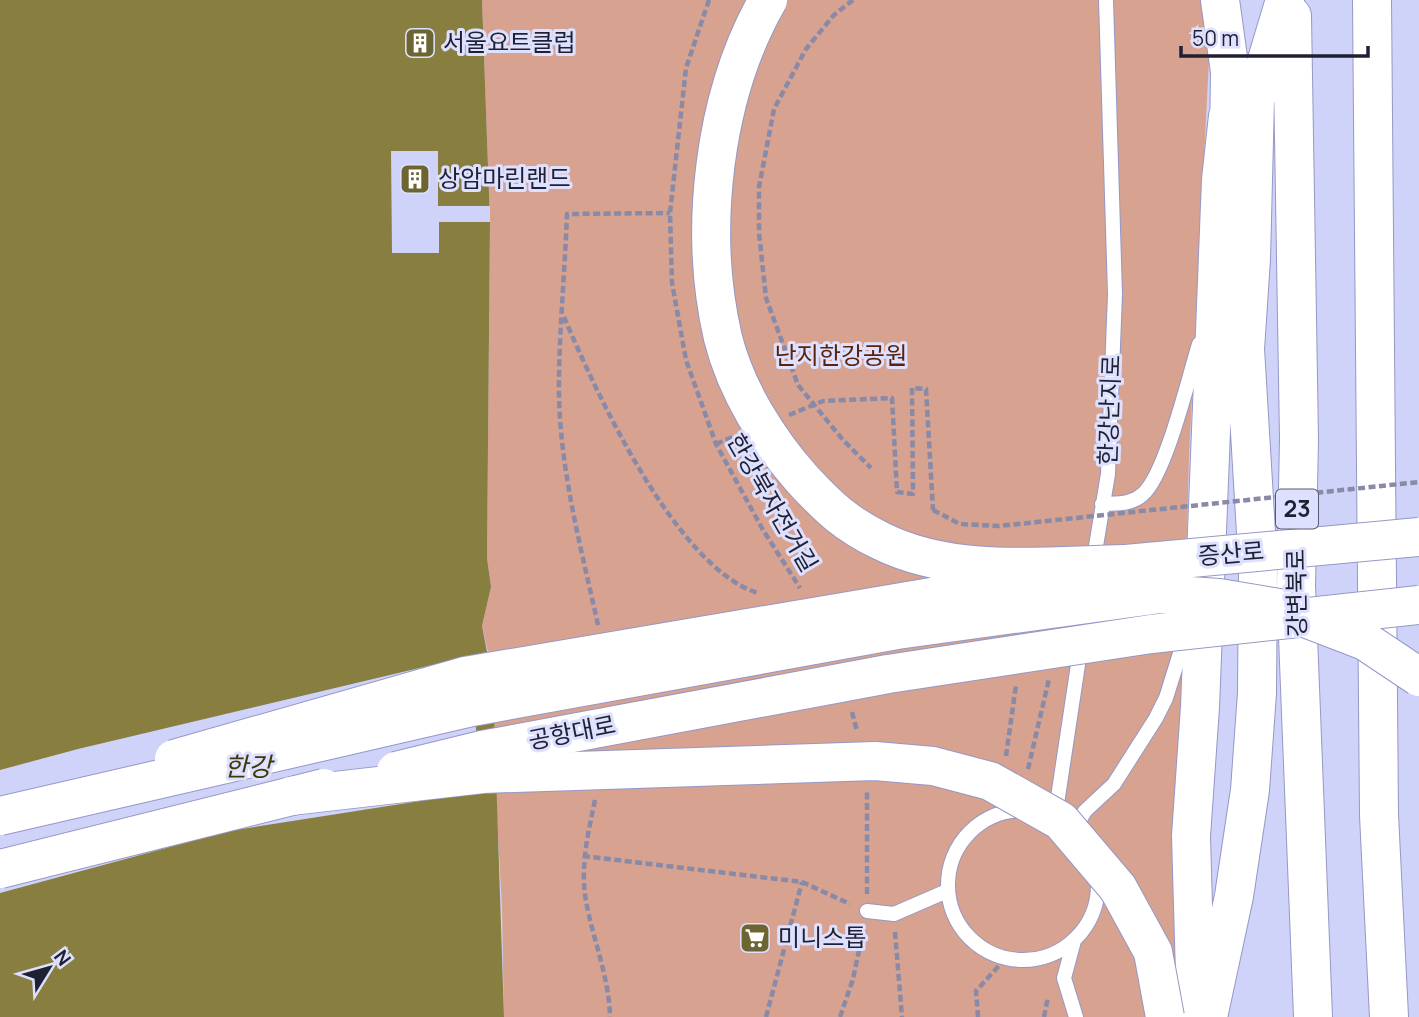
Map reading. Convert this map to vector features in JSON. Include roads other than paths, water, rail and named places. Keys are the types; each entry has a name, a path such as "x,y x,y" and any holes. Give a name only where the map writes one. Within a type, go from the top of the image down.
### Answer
{"main road":[{"path":"768,0 752,28 719,128 715,160 713,279 724,341 751,408 786,461 836,516 883,542 919,555 981,567 1126,564"},
{"path":"1197,1017 1191,836 1221,180 1230,72 1220,0"},
{"path":"1245,349 1251,259 1255,100 1285,0"},
{"name":"강변북로","path":"1291,0 1299,439 1296,586 1313,1017"},
{"path":"1372,0 1378,815 1389,1017"},
{"path":"1208,1017 1234,896 1250,790 1258,631 1258,566 1228,116"},
{"name":"증산로","path":"1126,564 1419,537"},
{"path":"0,808 466,677 1126,564"},
{"path":"0,816 472,707 897,630 1160,594 1219,598 1279,608 1366,641 1419,677"},
{"name":"공항대로","path":"0,870 482,750 834,684 1151,634 1419,605"},
{"path":"291,796 483,774 875,761 933,766 990,781 1060,821 1118,888 1153,952 1165,1017"}],"lane":[{"name":"한강난지로","path":"1055,817 1108,474 1115,294 1106,0"},
{"path":"1102,504 1130,502 1145,493 1163,458 1216,289"},
{"path":"1074,829 1085,811 1114,784 1156,718 1204,587"},
{"path":"1036,810 1055,817 1074,829 1089,848 1097,872 1098,897 1090,921 1074,941 1051,956 1023,961 996,956 972,941 955,918 947,891 950,864 962,839 982,820 1036,810"},
{"path":"867,911 894,914 947,891"},
{"path":"1074,941 1064,978 1076,1017"}],"water":[{"name":"한강","path":"0,0 482,0 490,222 487,558 491,587 482,626 493,683 504,1017 0,1017"}],"place":[{"name":"서울요트클럽","path":"420,43"},
{"name":"상암마린랜드","path":"415,179"},
{"name":"미니스톱","path":"755,938"}],"park label":[{"name":"난지한강공원","path":"841,356"}]}
